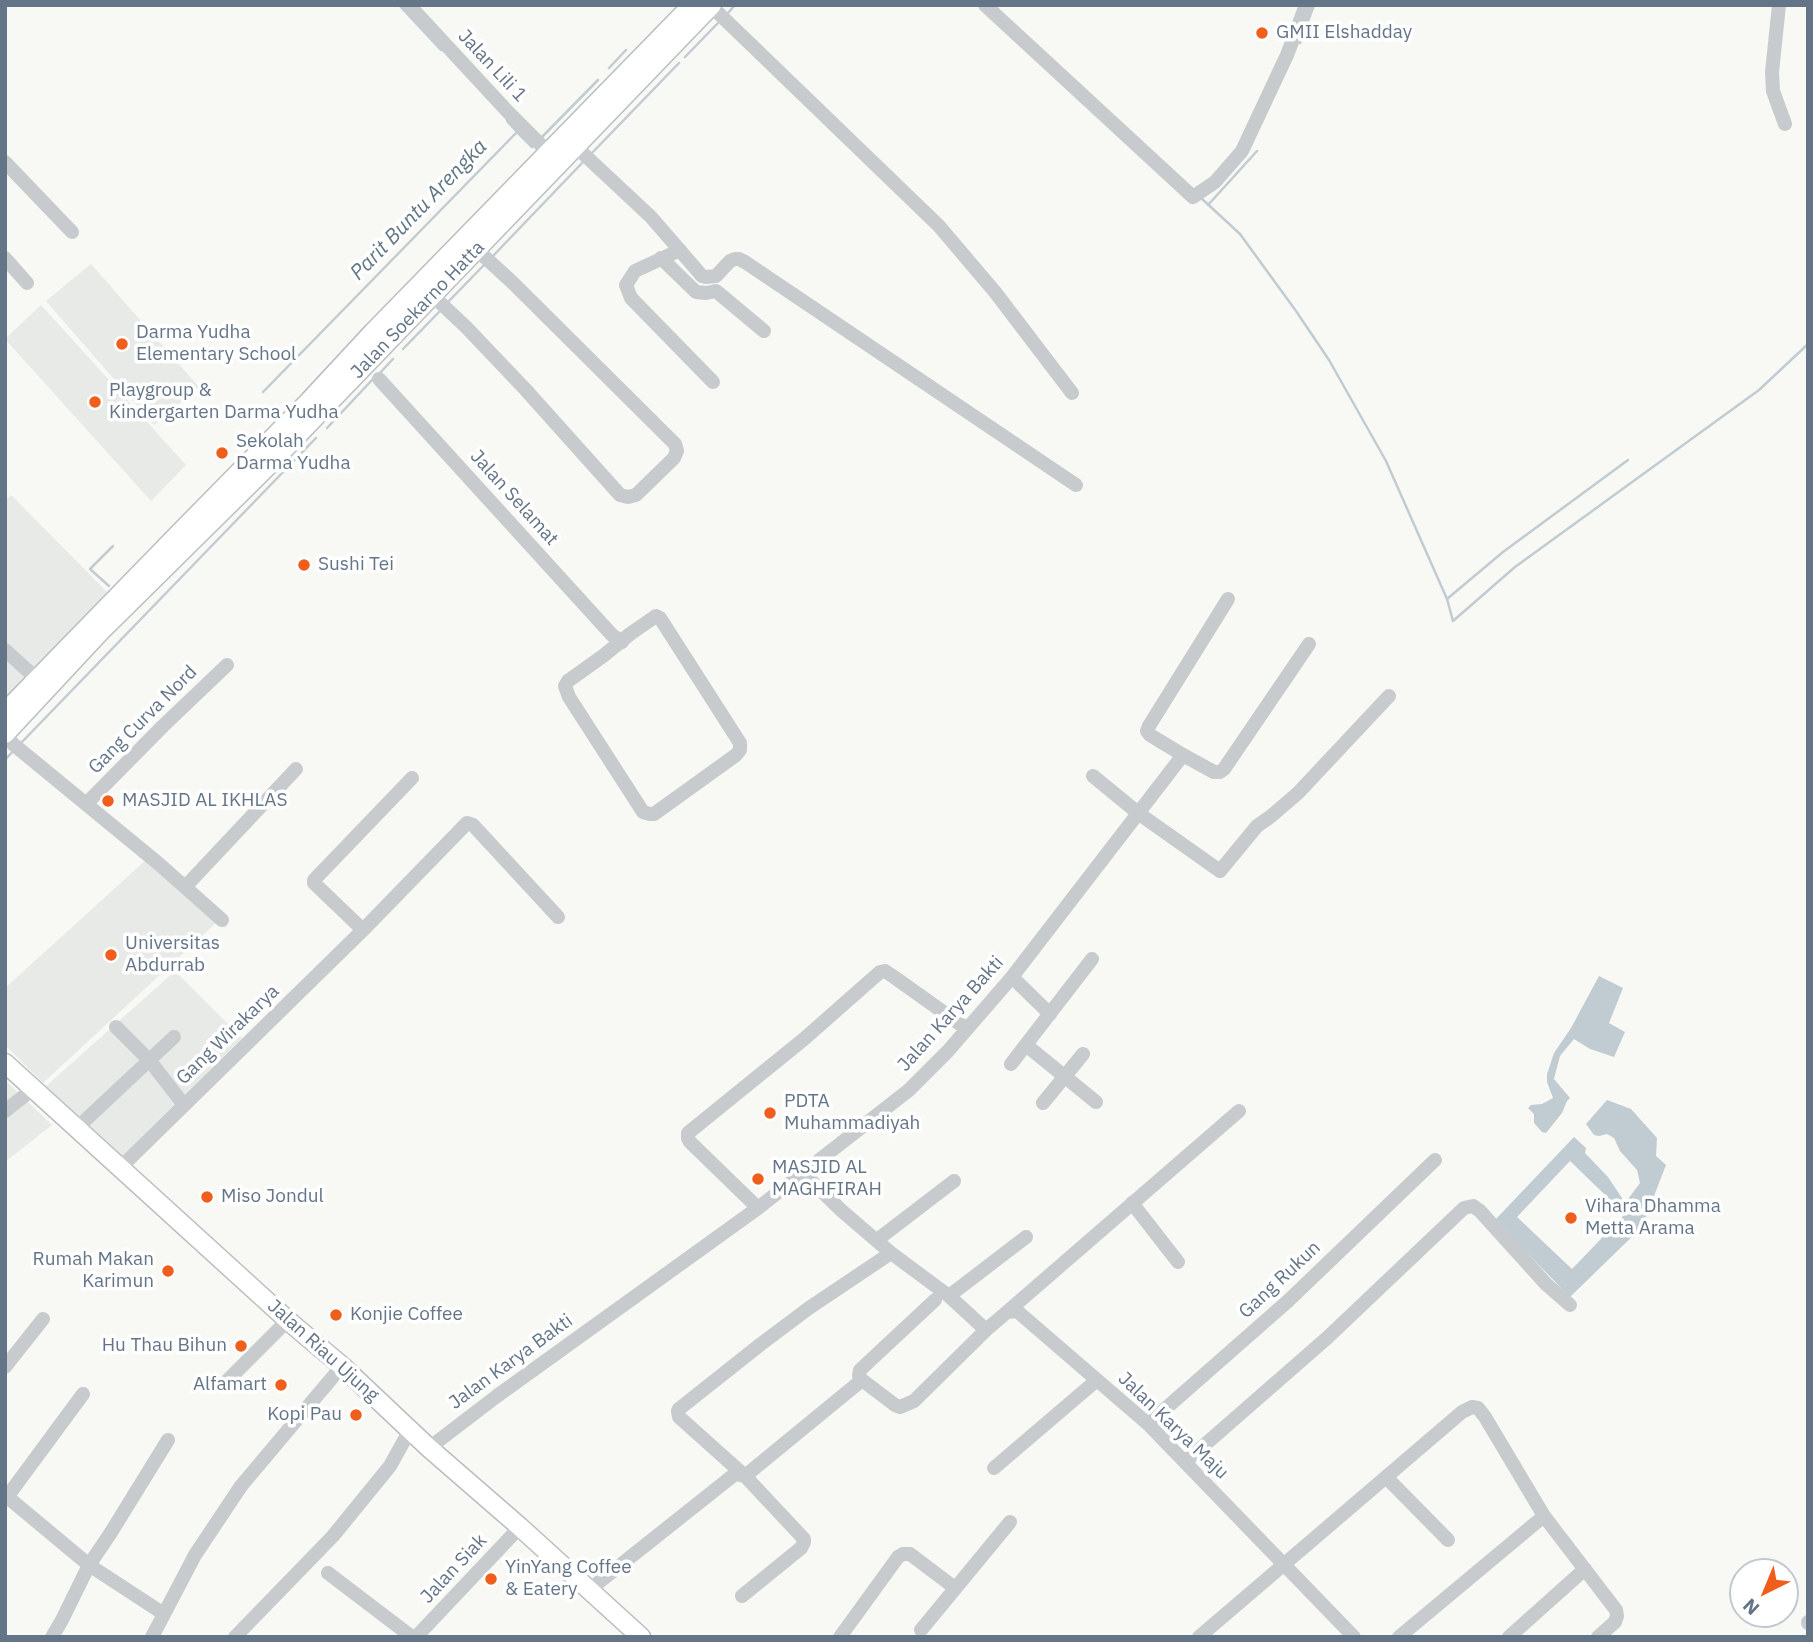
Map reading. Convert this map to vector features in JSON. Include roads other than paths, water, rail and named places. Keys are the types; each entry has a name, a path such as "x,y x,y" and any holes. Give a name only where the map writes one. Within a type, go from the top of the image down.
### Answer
{"main road":[{"name":"Jalan Soekarno Hatta","path":"11,741 100,632 269,465 397,320 542,146 692,5"},
{"name":"Jalan Soekarno Hatta","path":"5,712 373,332 440,303 584,154 711,6"},
{"name":"Jalan Riau Ujung","path":"5,1063 641,1637"}],"street":[{"name":"Jalan Lili 1","path":"409,5 542,146"},
{"path":"985,5 1197,195 1215,182 1242,151 1287,55 1306,5"},
{"path":"1779,5 1772,72 1773,91 1785,124"},
{"path":"711,6 939,226 995,292 1072,393"},
{"path":"584,154 651,217 702,275 716,276 734,259 745,262 1076,485"},
{"path":"5,162 72,232"},
{"path":"680,250 635,271 626,285 631,298 713,382"},
{"path":"440,303 525,389 620,495 636,495 674,458 677,451 675,444 485,257"},
{"path":"5,258 27,283"},
{"path":"661,258 695,292 716,291 764,331"},
{"name":"Jalan Selamat","path":"379,379 612,635 622,642"},
{"path":"1228,599 1147,731 1183,755 1214,772 1224,769 1309,644"},
{"path":"656,616 660,618 740,743 740,750 736,755 654,814 643,812 565,686 568,681 622,642 650,619 656,616"},
{"path":"5,650 37,679"},
{"name":"Gang Curva Nord","path":"86,804 227,664"},
{"path":"1093,776 1138,813 1222,870 1256,825 1298,793 1388,696"},
{"path":"11,741 222,920"},
{"name":"Jalan Karya Bakti","path":"429,1448 758,1208 909,1090 948,1051 1012,977 1183,755"},
{"path":"185,887 296,769"},
{"path":"362,930 314,880 412,778"},
{"name":"Gang Wirakarya","path":"120,1168 467,823 473,825 558,917"},
{"path":"1011,1064 1092,959"},
{"path":"758,1208 690,1142 688,1133 804,1039 880,972 885,971 894,976 967,1029"},
{"path":"1012,977 1050,1014"},
{"path":"116,1027 150,1061 184,1105"},
{"path":"77,1128 174,1037"},
{"path":"1026,1045 1096,1102"},
{"path":"1043,1103 1083,1054"},
{"path":"5,1111 33,1089"},
{"path":"860,1378 895,1405 900,1407 914,1401 986,1330 1012,1311 1239,1111"},
{"name":"Gang Rukun","path":"1148,1424 1288,1301 1435,1160"},
{"path":"802,1172 842,1211 942,1298 986,1330"},
{"path":"877,1240 954,1181"},
{"path":"1132,1203 1178,1262"},
{"path":"1185,1462 1327,1338 1464,1208 1474,1206 1480,1210 1546,1284 1570,1305"},
{"path":"745,1476 860,1378 860,1370 942,1298 1026,1237"},
{"path":"742,1596 800,1548 804,1539 745,1476 679,1418 679,1409 809,1308 891,1253"},
{"name":"Jalan Karya Maju","path":"1012,1311 1148,1424 1354,1637"},
{"path":"5,1367 43,1319"},
{"path":"225,1383 288,1320"},
{"path":"152,1637 195,1555 242,1486 342,1366"},
{"path":"993,1468 1097,1380"},
{"path":"83,1394 6,1496 89,1564 164,1614"},
{"path":"1199,1637 1462,1412 1472,1407 1478,1408 1485,1417 1544,1516 1616,1610 1615,1622 1598,1637"},
{"path":"235,1637 332,1536 390,1466 410,1430"},
{"path":"52,1637 89,1564 149,1474 168,1440"},
{"path":"589,1590 731,1475 745,1476"},
{"path":"1386,1477 1448,1540"},
{"path":"1399,1637 1544,1516"},
{"path":"921,1630 1010,1522"},
{"name":"Jalan Siak","path":"414,1637 520,1527"},
{"path":"840,1637 898,1557 903,1554 910,1554 955,1588"},
{"path":"1509,1637 1585,1569"},
{"path":"328,1573 414,1637"}],"waterway":[{"path":"399,5 441,50"},
{"name":"Parit Buntu Arengka","path":"728,13 735,5"},
{"path":"1300,43 1314,5"},
{"name":"Parit Buntu Arengka","path":"685,57 718,23"},
{"name":"Parit Buntu Arengka","path":"609,68 626,50"},
{"name":"Parit Buntu Arengka","path":"591,154 679,63"},
{"name":"Parit Buntu Arengka","path":"541,138 598,80"},
{"path":"507,121 517,132"},
{"name":"Parit Buntu Arengka","path":"263,392 517,132 532,147 534,145"},
{"path":"1208,205 1257,151"},
{"name":"Parit Buntu Arengka","path":"492,257 584,161"},
{"path":"1200,197 1240,234 1329,360 1386,461 1447,599 1453,621 1515,567 1759,390 1808,344"},
{"name":"Parit Buntu Arengka","path":"448,302 485,264"},
{"name":"Parit Buntu Arengka","path":"403,349 441,310"},
{"name":"Parit Buntu Arengka","path":"378,375 393,359"},
{"name":"Parit Buntu Arengka","path":"327,428 373,379"},
{"name":"Parit Buntu Arengka","path":"21,743 316,438"},
{"path":"1447,599 1503,552 1628,460"},
{"path":"109,586 90,569 113,546"},
{"name":"Parit Buntu Arengka","path":"5,760 14,750"}],"place":[{"name":"GMII Elshadday","path":"1262,33"},
{"name":"Darma Yudha Elementary School","path":"122,344"},
{"name":"Playgroup & Kindergarten Darma Yudha","path":"95,402"},
{"name":"Sekolah Darma Yudha","path":"222,453"},
{"name":"Sushi Tei","path":"304,565"},
{"name":"MASJID AL IKHLAS","path":"108,801"},
{"name":"Universitas Abdurrab","path":"111,955"},
{"name":"PDTA Muhammadiyah","path":"770,1113"},
{"name":"MASJID AL MAGHFIRAH","path":"758,1179"},
{"name":"Miso Jondul","path":"207,1197"},
{"name":"Vihara Dhamma Metta Arama","path":"1571,1218"},
{"name":"Rumah Makan Karimun","path":"168,1271"},
{"name":"Konjie Coffee","path":"336,1315"},
{"name":"Hu Thau Bihun","path":"241,1346"},
{"name":"Alfamart","path":"281,1385"},
{"name":"Kopi Pau","path":"356,1415"},
{"name":"YinYang Coffee & Eatery","path":"491,1579"}]}
